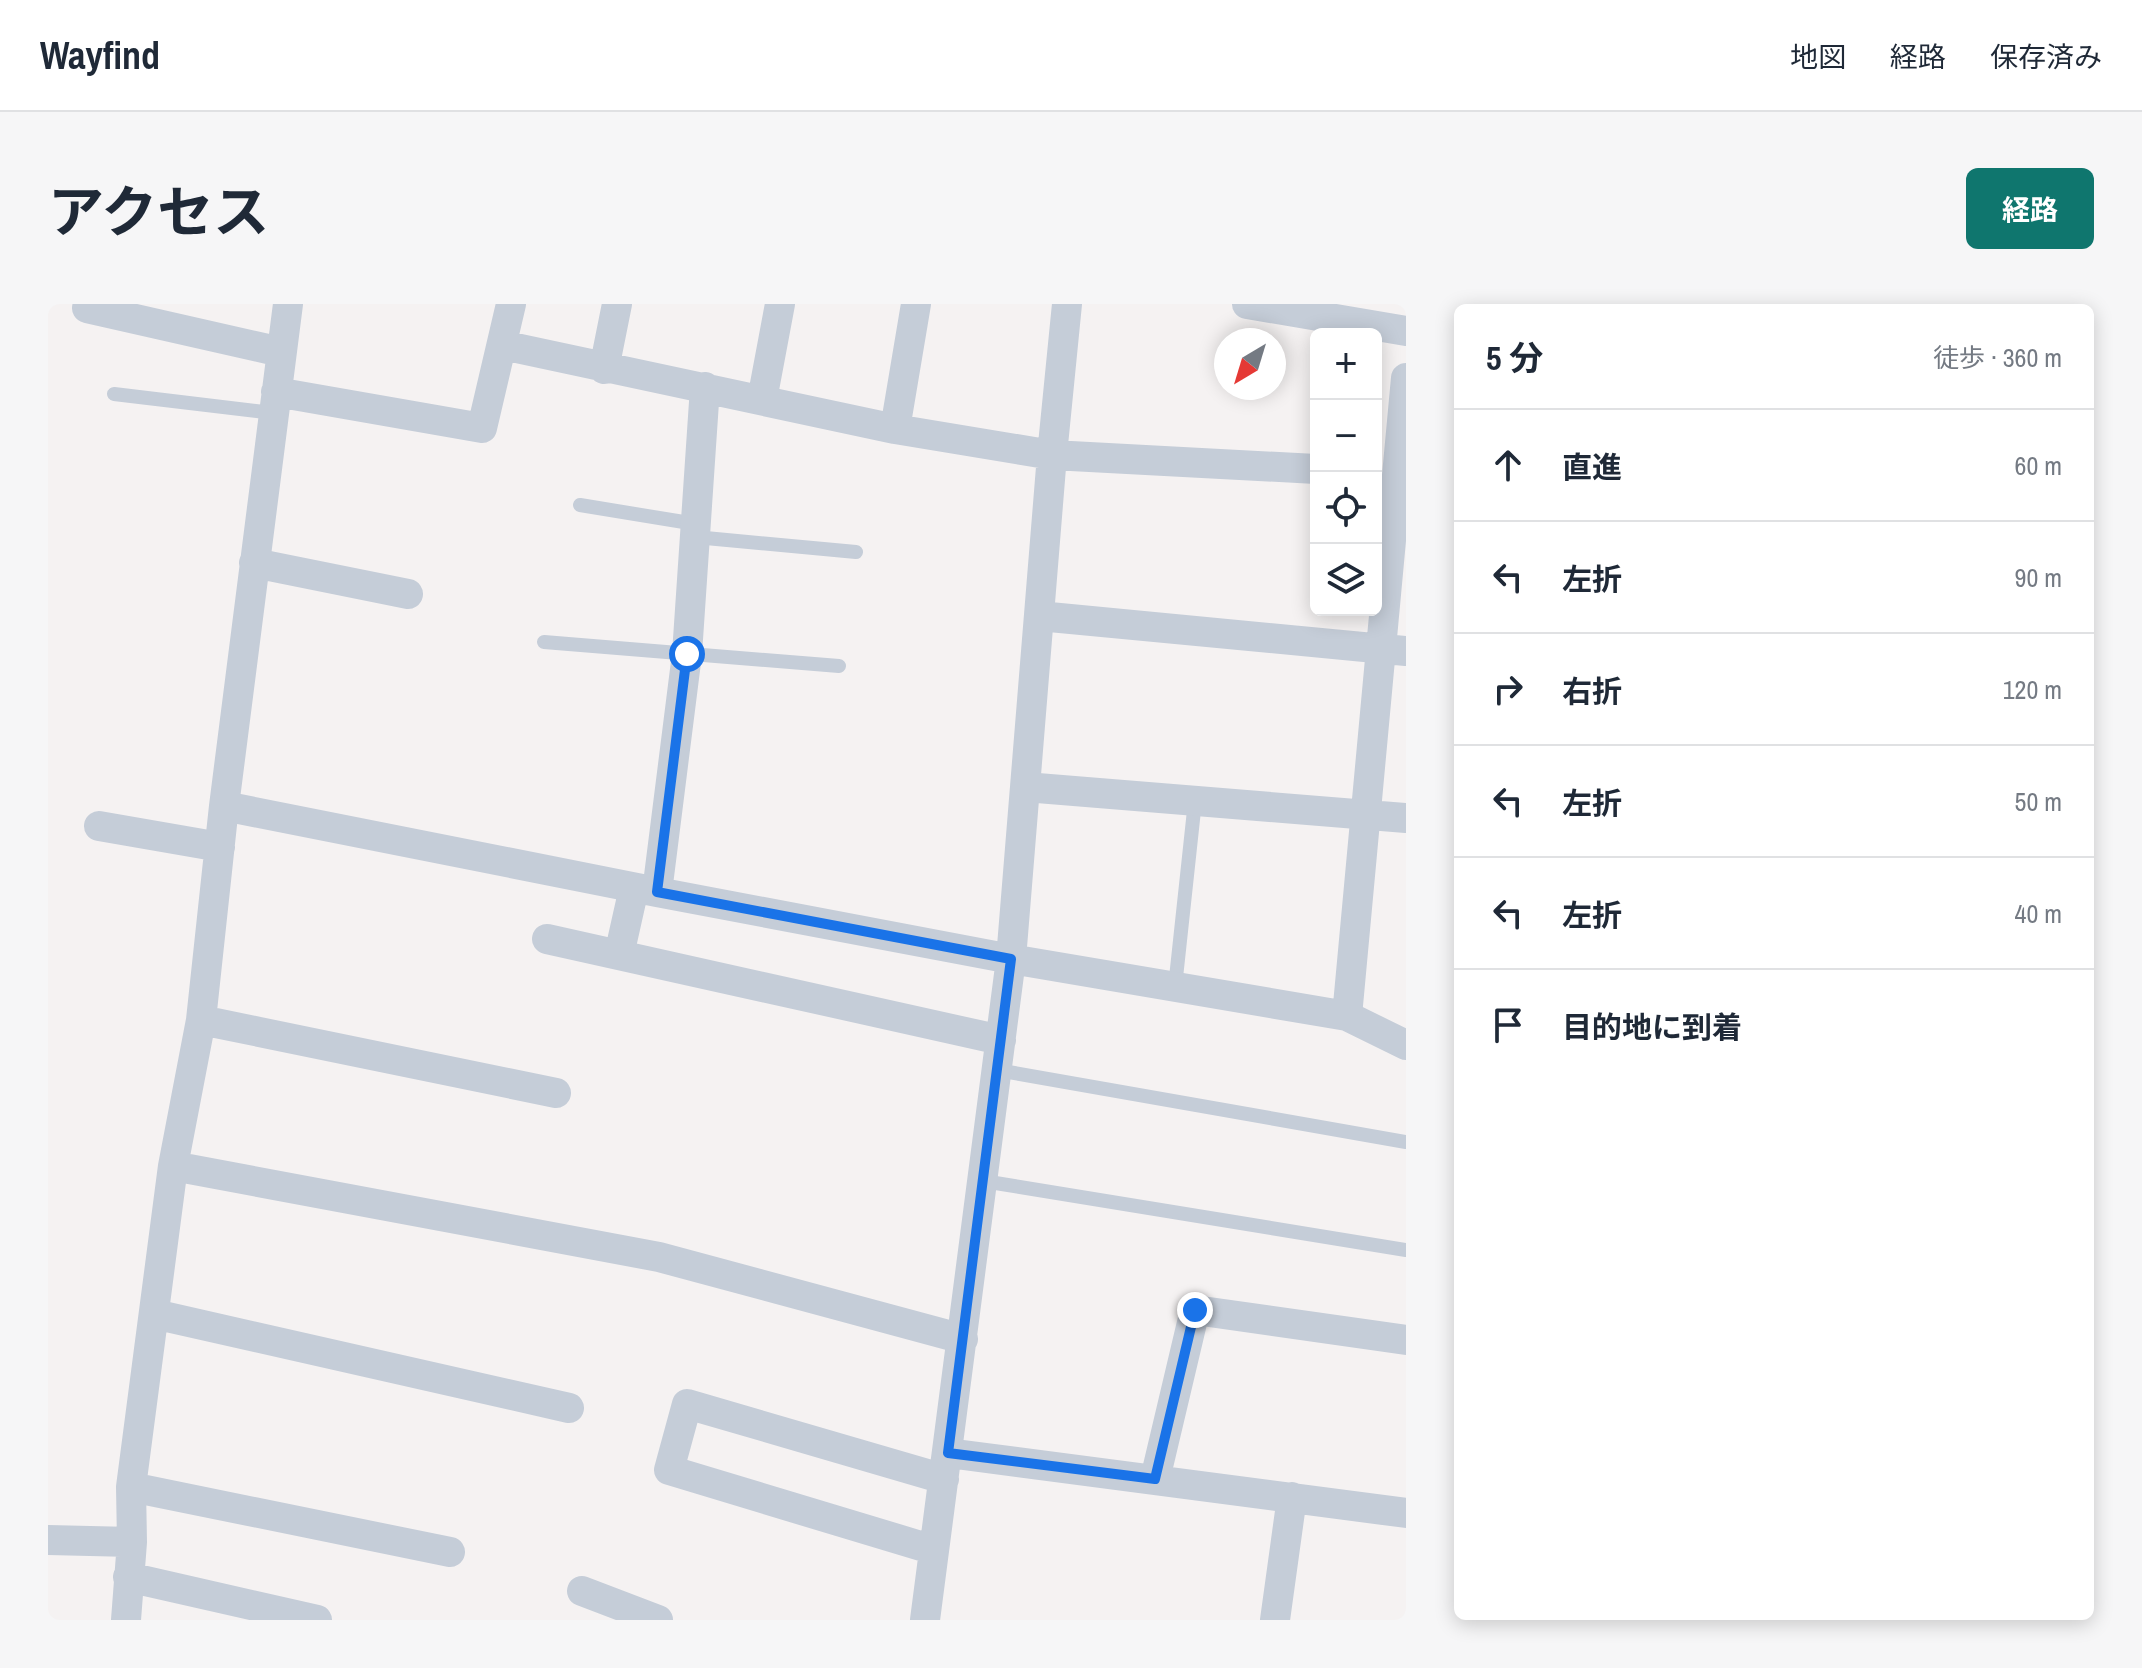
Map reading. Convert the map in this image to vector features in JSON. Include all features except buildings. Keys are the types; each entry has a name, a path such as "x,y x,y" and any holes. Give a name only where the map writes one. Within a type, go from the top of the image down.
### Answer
{"street":[{"path":"88,304 87,308 281,352"},
{"path":"126,1620 132,1542 131,1487 173,1166 201,1020 224,806 288,304"},
{"path":"274,402 482,428 511,304"},
{"path":"604,369 617,304"},
{"path":"762,400 780,304"},
{"path":"895,429 916,304"},
{"path":"925,1620 1011,959 1067,304"},
{"path":"1247,304 1406,331"},
{"path":"502,345 895,429 1052,455 1310,469"},
{"path":"1347,1016 1366,814 1394,650 1393,473 1406,378"},
{"path":"619,955 645,890 687,654 705,387"},
{"path":"254,563 408,594"},
{"path":"1039,616 1394,650"},
{"path":"1025,787 1406,818"},
{"path":"224,806 1011,959 1347,1016 1406,1045"},
{"path":"99,826 220,847"},
{"path":"547,939 1001,1040"},
{"path":"201,1020 556,1093"},
{"path":"173,1166 659,1257 963,1339"},
{"path":"1155,1479 1195,1310 1406,1340"},
{"path":"154,1314 569,1408"},
{"path":"934,1550 669,1470 687,1404 946,1466 1155,1479 1406,1513"},
{"path":"131,1487 450,1552"},
{"path":"1275,1620 1292,1497"},
{"path":"48,1540 132,1542"},
{"path":"128,1577 317,1620"},
{"path":"582,1591 658,1620"}],"lane":[{"path":"114,394 274,402"},
{"path":"580,505 695,530 856,552"},
{"path":"544,642 839,666"},
{"path":"1175,987 1195,801"},
{"path":"997,1070 1406,1142"},
{"path":"983,1181 1406,1250"}],"route":[{"path":"687,654 657,892 1011,959 948,1453 1155,1479 1195,1310"}]}
